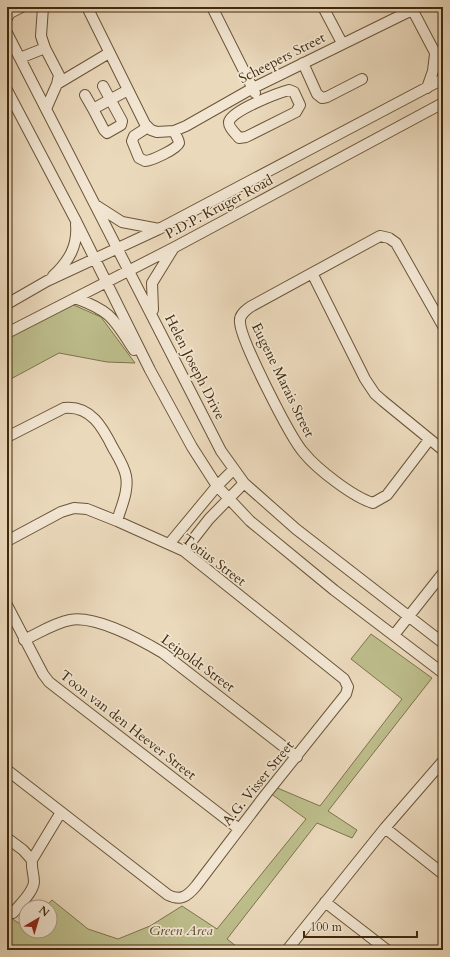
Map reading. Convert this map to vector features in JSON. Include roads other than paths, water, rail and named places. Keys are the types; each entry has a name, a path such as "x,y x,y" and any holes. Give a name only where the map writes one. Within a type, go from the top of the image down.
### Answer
{"street":[{"path":"8,15 22,7"},
{"path":"43,7 40,31 45,48 58,71 57,84 46,109"},
{"path":"87,7 148,127 157,132 169,132 178,140 178,145 168,152 145,161 139,158 132,140 134,136 148,127"},
{"path":"212,7 259,101"},
{"path":"323,7 342,43"},
{"path":"412,8 439,57 443,68"},
{"name":"Scheepers Street","path":"169,132 186,126 253,88 412,8"},
{"name":"Helen Joseph Drive","path":"7,33 154,317 221,451 233,470 244,483 296,529 443,643"},
{"path":"20,58 45,48"},
{"path":"57,84 109,52"},
{"path":"427,88 439,57"},
{"path":"303,63 317,94 322,98 327,97 362,79"},
{"name":"P.D.P. Kruger Road","path":"7,304 47,282 159,228 443,79"},
{"path":"85,95 105,132 114,129 121,125 122,121 103,86"},
{"path":"7,90 75,219 150,370 192,447 217,486 250,521 328,586 443,673"},
{"path":"93,109 128,90"},
{"path":"289,90 294,92 300,105 296,112 246,138 239,138 229,126 229,121 232,117 259,101 289,90"},
{"name":"P.D.P. Kruger Road","path":"7,333 175,247 442,105"},
{"path":"95,205 122,222 159,228"},
{"path":"47,282 72,253 77,235 75,219"},
{"path":"443,326 396,243 389,238 380,236 312,272 365,379 375,394 443,450"},
{"path":"154,317 151,291 152,283 175,247"},
{"name":"Eugene Marais Street","path":"312,272 250,308 242,315 240,321 244,340 290,431 303,453 317,466 362,500 373,503 387,495 429,440"},
{"path":"74,298 96,306 110,315 145,366 150,370"},
{"path":"7,437 64,408 77,408 92,416 101,426 123,466 126,476 127,488 117,521"},
{"path":"169,544 217,486 233,470"},
{"path":"184,551 209,519 244,483"},
{"name":"Totius Street","path":"7,541 61,512 74,508 87,509 117,521 184,551 344,679"},
{"path":"394,636 443,573"},
{"name":"Toon van den Heever Street","path":"7,605 42,674 49,682 239,829"},
{"name":"Leipoldt Street","path":"24,640 58,624 70,620 83,619 145,642 163,653 297,757"},
{"name":"A.G. Visser Street","path":"61,812 168,895 179,898 190,893 346,694 348,687 344,679"},
{"path":"287,950 416,790 443,761"},
{"path":"7,770 61,812 32,860 31,867 34,884 13,913"},
{"path":"385,828 443,874"},
{"path":"8,842 32,860"},
{"path":"325,902 387,950"}],"park label":[{"name":"Green Area","path":"181,930"}]}
